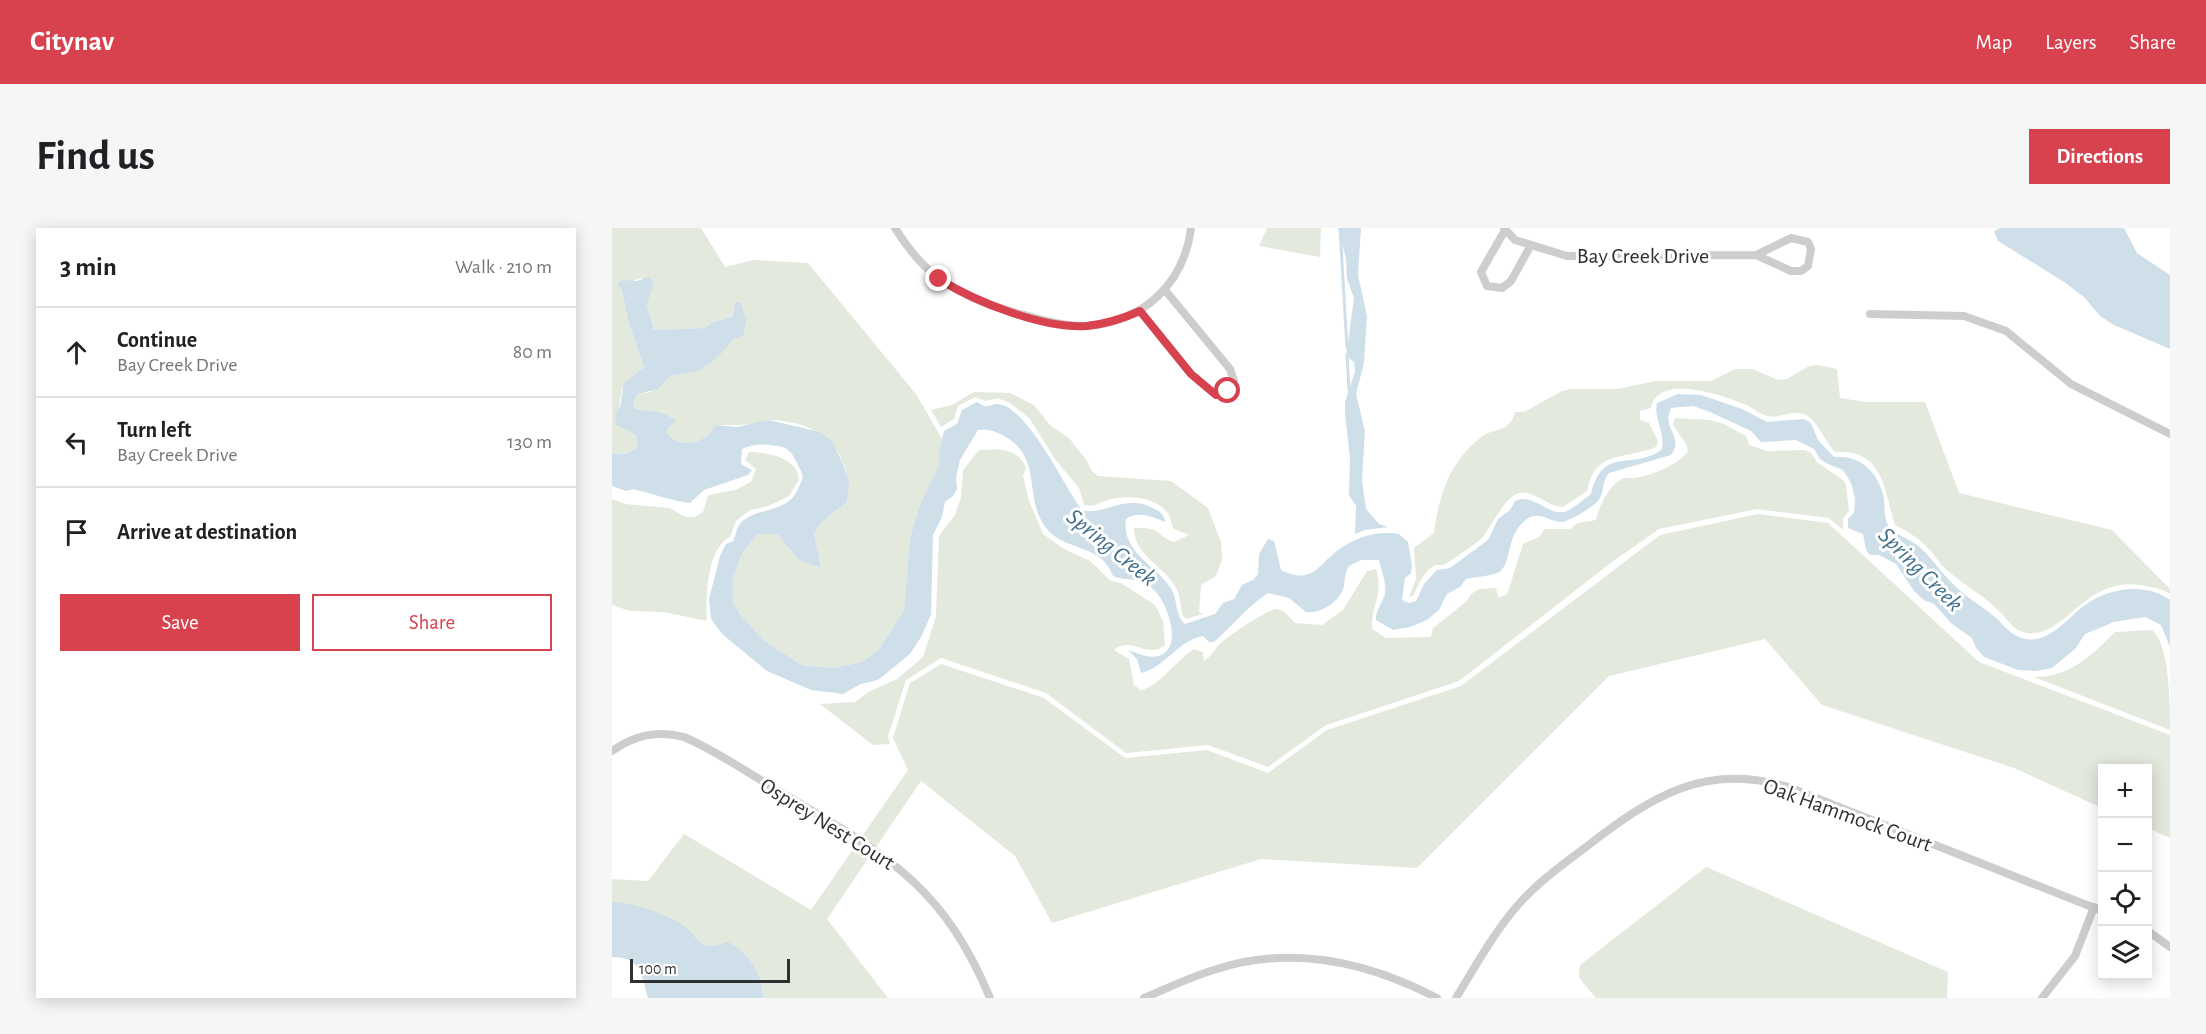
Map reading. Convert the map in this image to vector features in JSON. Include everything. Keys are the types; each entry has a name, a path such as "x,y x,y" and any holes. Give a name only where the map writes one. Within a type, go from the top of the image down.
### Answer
{"street":[{"path":"895,228 913,253 939,279 973,299 1060,324 1086,326 1140,311 1165,290 1182,261 1191,228"},
{"name":"Bay Creek Drive","path":"1531,245 1511,280 1502,288 1487,286 1481,272 1483,264 1504,229 1515,240 1567,256 1756,255 1791,271 1802,271 1808,266 1811,249 1808,242 1791,238 1756,255"},
{"path":"1140,311 1191,374 1216,395 1228,391 1233,381 1230,369 1165,290"},
{"path":"1870,314 1964,316 2006,331 2071,384 2170,434"},
{"name":"Osprey Nest Court","path":"612,751 645,735 664,733 684,737 874,848 902,870 940,908 969,952 990,998"},
{"name":"Oak Hammock Court","path":"1456,998 1500,927 1536,887 1642,805 1687,785 1713,780 1752,779 1791,788 2098,909"},
{"path":"2042,998 2075,956 2098,909"},
{"path":"2152,934 2170,947"},
{"path":"1144,998 1232,965 1279,957 1303,957 1347,963 1372,970 1437,998"}],"shaded area":[{"path":"612,228 701,228 725,267 754,260 808,263 916,394 942,439 939,465 920,504 910,538 904,610 880,648 862,662 833,668 802,665 763,640 733,603 733,577 743,552 758,534 777,534 800,561 821,568 814,533 823,521 847,502 848,484 845,468 830,442 805,426 767,420 758,424 716,425 710,434 702,439 686,443 676,440 667,433 668,428 676,421 671,417 662,413 635,409 633,403 638,394 650,392 670,376 700,371 733,338 743,336 733,307 732,317 713,322 704,328 654,330 647,304 653,284 641,278 630,282 622,280 617,284 622,291 629,324 644,367 629,379 622,389 616,425 636,435 637,448 626,454 612,453"},
{"path":"1267,228 1321,228 1320,257 1259,246"},
{"path":"1818,365 1837,369 1840,398 1865,402 1925,402 1959,493 2112,530 2170,589 2170,594 2148,586 2121,585 2104,590 2090,598 2065,618 2041,632 2022,632 1946,569 1922,542 1895,525 1880,475 1873,465 1864,458 1851,453 1835,452 1808,416 1793,413 1767,416 1723,397 1679,389 1666,391 1656,397 1651,408 1640,411 1640,420 1649,423 1658,441 1657,446 1605,462 1594,472 1587,491 1563,507 1531,494 1514,495 1503,506 1481,539 1446,564 1435,565 1430,569 1413,596 1409,597 1416,579 1414,548 1434,533 1439,505 1448,479 1472,445 1488,433 1506,426 1515,412 1524,412 1562,391 1571,389 1617,389 1656,381 1711,381 1735,369 1753,369 1778,380 1787,379 1809,366"},
{"path":"974,392 1010,393 1034,405 1050,425 1069,438 1087,461 1091,470 1098,476 1171,481 1208,508 1221,542 1222,560 1216,576 1201,585 1199,612 1203,614 1186,619 1183,616 1176,588 1144,553 1135,538 1134,528 1155,530 1174,542 1189,535 1174,529 1167,512 1155,503 1131,497 1084,505 1079,488 1055,459 1030,419 1010,403 998,398 986,401 975,397 958,406 954,419 941,427 931,410 952,405"},
{"path":"1675,418 1710,420 1724,424 1746,436 1749,445 1767,451 1805,450 1811,453 1817,462 1843,480 1846,485 1849,511 1843,518 1843,530 1829,518 1757,509 1659,529 1612,562 1459,681 1326,725 1268,767 1208,745 1126,753 1046,693 941,658 906,680 888,736 890,744 873,745 820,704 855,702 868,692 897,679 923,657 936,616 939,536 955,515 961,497 963,470 979,450 1007,451 1018,456 1026,468 1023,475 1028,498 1043,534 1064,549 1090,561 1111,581 1121,583 1155,605 1163,621 1165,645 1152,650 1127,645 1114,650 1129,659 1134,685 1141,690 1161,679 1194,649 1203,652 1204,661 1230,635 1273,610 1282,611 1295,623 1322,625 1343,610 1367,571 1376,569 1379,586 1372,629 1386,638 1431,637 1433,628 1479,589 1496,588 1498,597 1507,595 1523,544 1539,537 1545,529 1570,529 1578,523 1596,520 1606,496 1619,481 1624,478 1655,473 1683,457 1688,452 1686,444 1673,425"},
{"path":"749,452 773,455 788,461 798,472 799,480 789,496 769,506 750,510 736,521 730,537 716,551 707,588 707,621 664,612 630,611 612,605 612,499 625,504 669,508 686,517 695,517 703,512 708,495 735,490 751,482 756,469 745,460"},
{"path":"1758,514 1828,523 1979,662 2170,735 2170,838 2152,830 2152,764 2098,764 2098,806 2014,768 1822,705 1765,639 1609,676 1417,868 1261,859 1052,923 1015,856 921,781 827,919 888,998 648,998 639,968 629,960 612,957 612,879 648,881 684,834 811,910 908,770 893,738 910,683 941,664 1044,698 1125,758 1207,750 1268,773 1327,730 1461,686 1660,535"},
{"path":"2152,630 2158,638 2166,661 2170,730 2034,677 2058,673 2079,664 2115,632"},
{"path":"1706,867 1948,972 1947,998 1596,998 1579,978 1580,965"}],"water":[{"path":"1338,228 1361,228 1358,275 1367,316 1364,363 1356,394 1365,431 1362,480 1366,509 1379,524 1388,527 1365,530 1355,534 1356,506 1349,495 1350,459 1345,413 1345,402 1355,372 1354,362 1346,356 1354,298 1347,279 1346,259"},
{"path":"2000,228 2124,228 2137,253 2170,275 2170,349 2114,325 2100,316 2084,297 2064,282 1998,241 1994,231"},
{"name":"Spring Creek","path":"649,277 654,284 647,304 654,330 704,328 713,322 732,317 735,302 741,303 746,320 743,336 727,345 720,355 700,371 670,376 658,389 638,394 633,403 635,409 662,413 671,417 676,421 668,428 667,433 676,440 686,443 702,439 710,434 716,425 737,427 769,420 820,432 832,441 843,464 849,482 847,502 823,521 814,533 821,568 800,561 777,534 758,534 743,552 733,577 733,603 741,615 763,640 802,665 833,668 862,662 880,648 904,610 910,538 920,504 939,465 939,450 944,431 957,424 962,410 977,402 984,406 998,404 1009,408 1021,419 1033,433 1082,510 1098,510 1134,503 1144,504 1162,514 1165,522 1146,515 1131,516 1126,519 1126,531 1134,550 1166,581 1172,590 1180,617 1185,624 1215,614 1223,603 1234,599 1242,585 1253,580 1258,574 1259,554 1268,539 1274,541 1281,570 1300,576 1313,572 1337,551 1359,538 1383,533 1399,534 1408,542 1412,566 1411,573 1405,578 1402,600 1409,603 1416,601 1424,584 1437,570 1450,568 1488,540 1498,519 1510,510 1515,501 1527,499 1552,510 1564,512 1591,494 1596,479 1603,469 1611,464 1650,456 1661,450 1662,438 1656,409 1657,403 1678,394 1701,395 1742,409 1767,422 1804,419 1811,423 1818,440 1834,457 1859,462 1871,471 1880,485 1885,517 1891,529 1918,546 1960,590 2015,635 2026,639 2045,636 2095,599 2116,591 2138,589 2160,594 2170,600 2170,647 2161,625 2145,617 2114,622 2085,634 2075,649 2052,668 2036,671 2018,670 1984,657 1976,648 1972,638 1952,624 1933,603 1925,601 1914,591 1896,564 1879,555 1870,555 1866,550 1863,534 1848,528 1848,519 1854,513 1855,498 1851,483 1843,470 1820,459 1814,449 1796,440 1761,442 1751,431 1693,406 1671,408 1669,422 1676,443 1671,455 1609,473 1597,502 1570,519 1557,522 1536,516 1527,519 1515,533 1502,570 1494,574 1466,579 1460,587 1447,594 1439,610 1427,620 1410,627 1393,630 1376,620 1385,593 1384,577 1379,560 1361,560 1349,566 1342,592 1324,609 1306,612 1289,598 1268,593 1246,610 1214,642 1209,642 1203,636 1194,639 1158,665 1141,673 1137,659 1128,650 1155,657 1166,651 1171,644 1171,625 1160,597 1144,583 1113,576 1102,559 1053,535 1037,511 1025,457 1017,446 1004,436 989,430 978,430 960,460 956,478 957,489 953,496 945,502 942,517 933,535 931,615 921,637 910,654 878,680 861,684 843,694 811,690 767,671 722,634 711,619 709,599 720,556 726,544 733,541 740,524 753,515 785,503 797,491 802,475 790,451 764,444 742,449 741,464 752,470 748,475 704,490 690,503 633,489 626,491 612,486 612,453 626,454 637,448 636,435 616,425 615,413 620,407 624,383 644,367 629,324 622,291 617,284 622,280 636,281"},
{"path":"612,901 662,914 688,929 705,945 714,946 728,942 736,947 757,973 763,998 648,998 642,974 635,963 612,957"}],"waterway":[{"path":"1340,228 1347,348"},
{"path":"1347,355 1349,390"}],"route":[{"path":"939,279 973,299 1060,324 1086,326 1100,324 1140,311 1191,374 1216,395 1228,391"}]}
